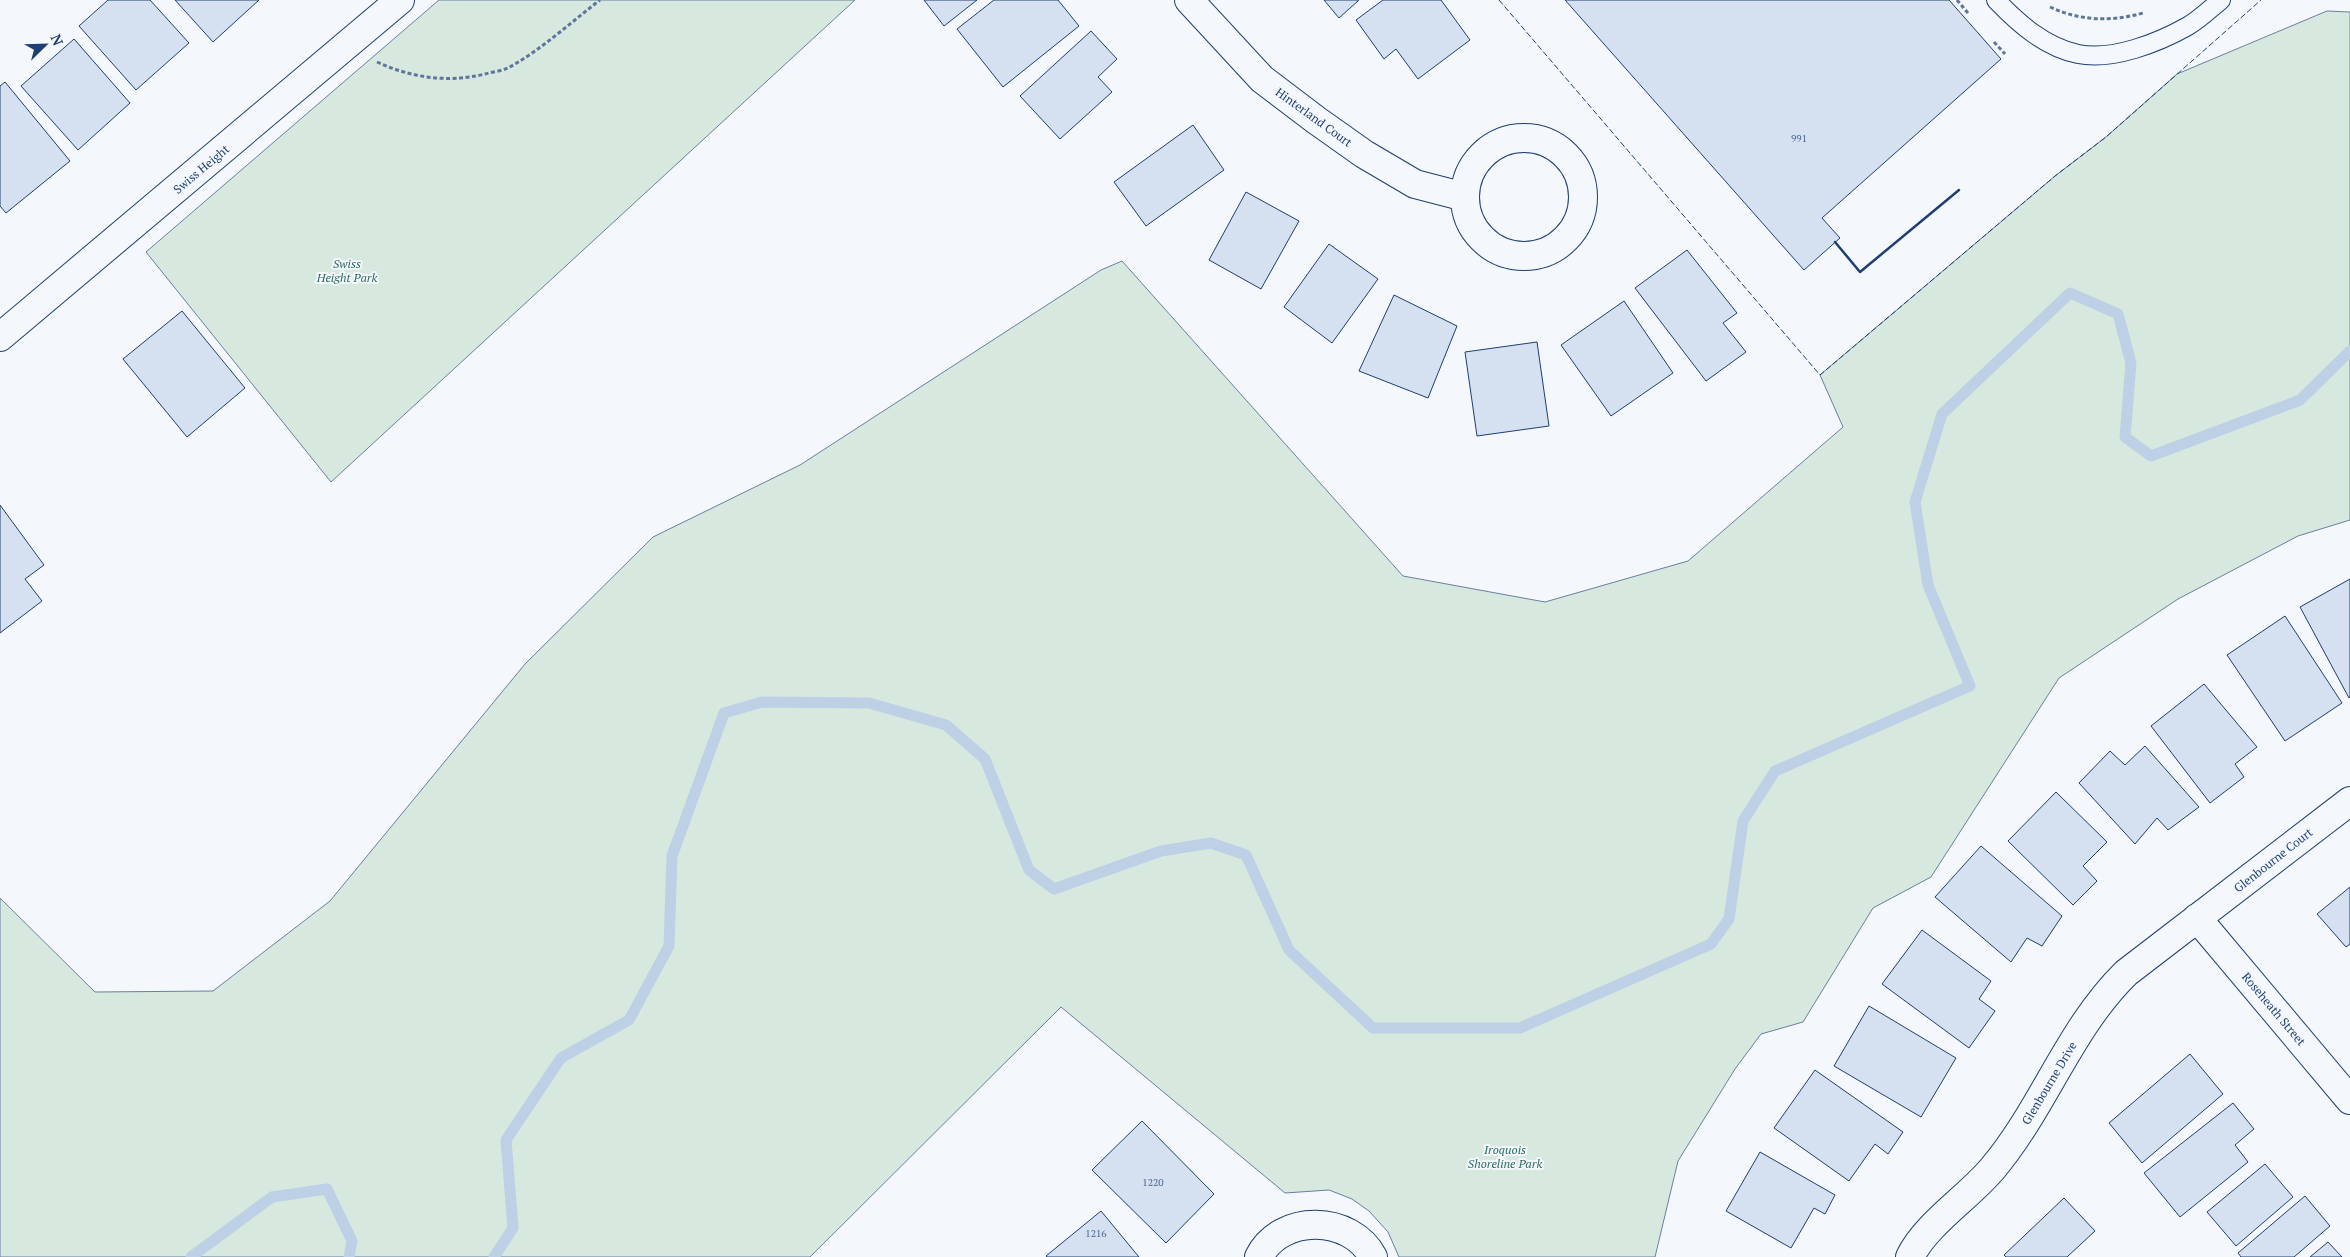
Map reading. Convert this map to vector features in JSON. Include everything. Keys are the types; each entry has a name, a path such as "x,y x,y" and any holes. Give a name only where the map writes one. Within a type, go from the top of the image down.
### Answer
{"street":[{"name":"Swiss Height","path":"3,331 352,42 400,0"},
{"name":"Hinterland Court","path":"1189,0 1262,79 1316,120 1364,154 1415,184 1465,197"},
{"path":"1522,138 1540,140 1558,147 1572,162 1581,181 1584,201 1579,222 1567,239 1550,251 1530,256 1510,255 1491,247 1476,232 1468,216 1465,197 1467,179 1475,162 1488,149 1504,141 1522,138"},
{"name":"Glenbourne Court","path":"2197,918 2350,802"},
{"name":"Roseheath Street","path":"2197,918 2350,1100"},
{"name":"Glenbourne Drive","path":"1910,1257 1924,1236 1974,1188 2010,1146 2079,1033 2111,988 2126,973 2197,918"},
{"path":"1260,1257 1262,1251 1277,1236 1296,1227 1315,1224 1336,1227 1355,1236 1373,1257"}],"lane":[{"path":"1996,0 2036,36 2059,48 2079,54 2106,55 2147,44 2188,26 2221,0"}],"path":[{"path":"352,42 372,60 397,71 438,79 473,77 506,69 538,48 600,0"},
{"path":"2046,5 2071,16 2098,19 2128,17 2148,11"}],"green space":[{"name":"Swiss Height Park","path":"439,0 855,0 331,482 146,252"},
{"name":"Iroquois Shoreline Park","path":"2327,11 2350,12 2350,520 2298,536 2178,599 2059,678 1931,877 1873,908 1803,1022 1761,1034 1735,1069 1678,1161 1655,1257 1399,1257 1388,1232 1369,1211 1352,1199 1329,1190 1285,1193 1061,1007 810,1257 0,1257 0,898 95,992 213,991 330,901 525,664 653,537 800,465 1101,270 1122,261 1403,576 1545,602 1688,561 1843,427 1820,375 2055,176 2106,137 2177,74"}],"building":[{"path":"108,0 150,0 189,43 136,90 79,26"},
{"path":"175,0 259,0 213,42"},
{"path":"924,0 977,0 944,26"},
{"path":"994,0 1058,0 1079,26 1003,87 957,29"},
{"path":"1324,0 1359,0 1339,18"},
{"path":"1383,0 1441,0 1470,40 1418,79 1396,49 1384,59 1356,20"},
{"path":"1565,0 1949,0 2001,59 1822,218 1840,238 1804,270"},
{"path":"1091,31 1117,59 1098,77 1112,92 1060,139 1020,96"},
{"path":"74,39 130,103 78,150 21,86"},
{"path":"5,82 70,161 6,213 0,206 0,86"},
{"path":"1193,125 1224,170 1146,226 1114,182"},
{"path":"1246,192 1299,221 1261,289 1209,260"},
{"path":"1329,244 1378,279 1332,343 1284,307"},
{"path":"1687,250 1737,313 1723,323 1746,352 1706,381 1635,288"},
{"path":"1394,295 1457,326 1428,398 1359,371"},
{"path":"1624,301 1673,373 1611,416 1561,345"},
{"path":"182,311 245,388 187,437 123,359"},
{"path":"1537,342 1549,426 1477,436 1465,352"},
{"path":"0,505 44,565 25,579 42,601 0,633"},
{"path":"2350,579 2350,697 2349,698 2300,607"},
{"path":"2285,616 2342,703 2285,741 2227,655"},
{"path":"2204,684 2257,747 2235,764 2244,777 2210,803 2151,726"},
{"path":"2145,746 2199,807 2168,830 2157,818 2135,844 2079,783 2110,751 2125,765"},
{"path":"2056,792 2107,842 2083,866 2097,881 2073,905 2008,841"},
{"path":"1981,846 2062,916 2042,946 2027,938 2011,962 1935,897"},
{"path":"2350,887 2350,944 2346,947 2317,914"},
{"path":"1922,930 1991,981 1979,999 1995,1011 1969,1048 1882,984"},
{"path":"1869,1006 1956,1058 1921,1117 1834,1066"},
{"path":"2190,1054 2223,1094 2142,1163 2109,1123"},
{"path":"1815,1070 1903,1132 1888,1154 1875,1144 1849,1181 1774,1128"},
{"path":"2233,1103 2254,1129 2235,1145 2248,1162 2180,1217 2144,1173"},
{"path":"1142,1121 1214,1194 1166,1243 1092,1170"},
{"path":"1760,1152 1835,1195 1825,1214 1814,1208 1791,1248 1726,1211"},
{"path":"2265,1164 2293,1197 2236,1246 2207,1212"},
{"path":"2305,1196 2330,1226 2294,1257 2241,1257 2238,1253"},
{"path":"2064,1198 2095,1231 2067,1257 2006,1257 2004,1255"},
{"path":"1101,1211 1139,1257 1046,1256"},
{"path":"2328,1242 2342,1257 2310,1257"}],"waterway":[{"path":"494,1257 513,1228 506,1140 561,1058 629,1020 669,946 672,856 724,713 762,702 869,703 946,725 985,759 1029,870 1054,889 1161,851 1211,843 1246,855 1289,950 1373,1028 1520,1028 1711,944 1729,919 1743,821 1775,771 1970,686 1928,585 1915,502 1942,414 2070,293 2118,314 2131,363 2125,437 2151,456 2300,400 2350,351"},
{"path":"191,1257 272,1197 327,1189 352,1241 349,1257"}],"fence":[{"path":"1499,0 1820,375 2055,176 2106,137 2261,0"}],"wall":[{"path":"1835,242 1860,272 1959,190"}]}
